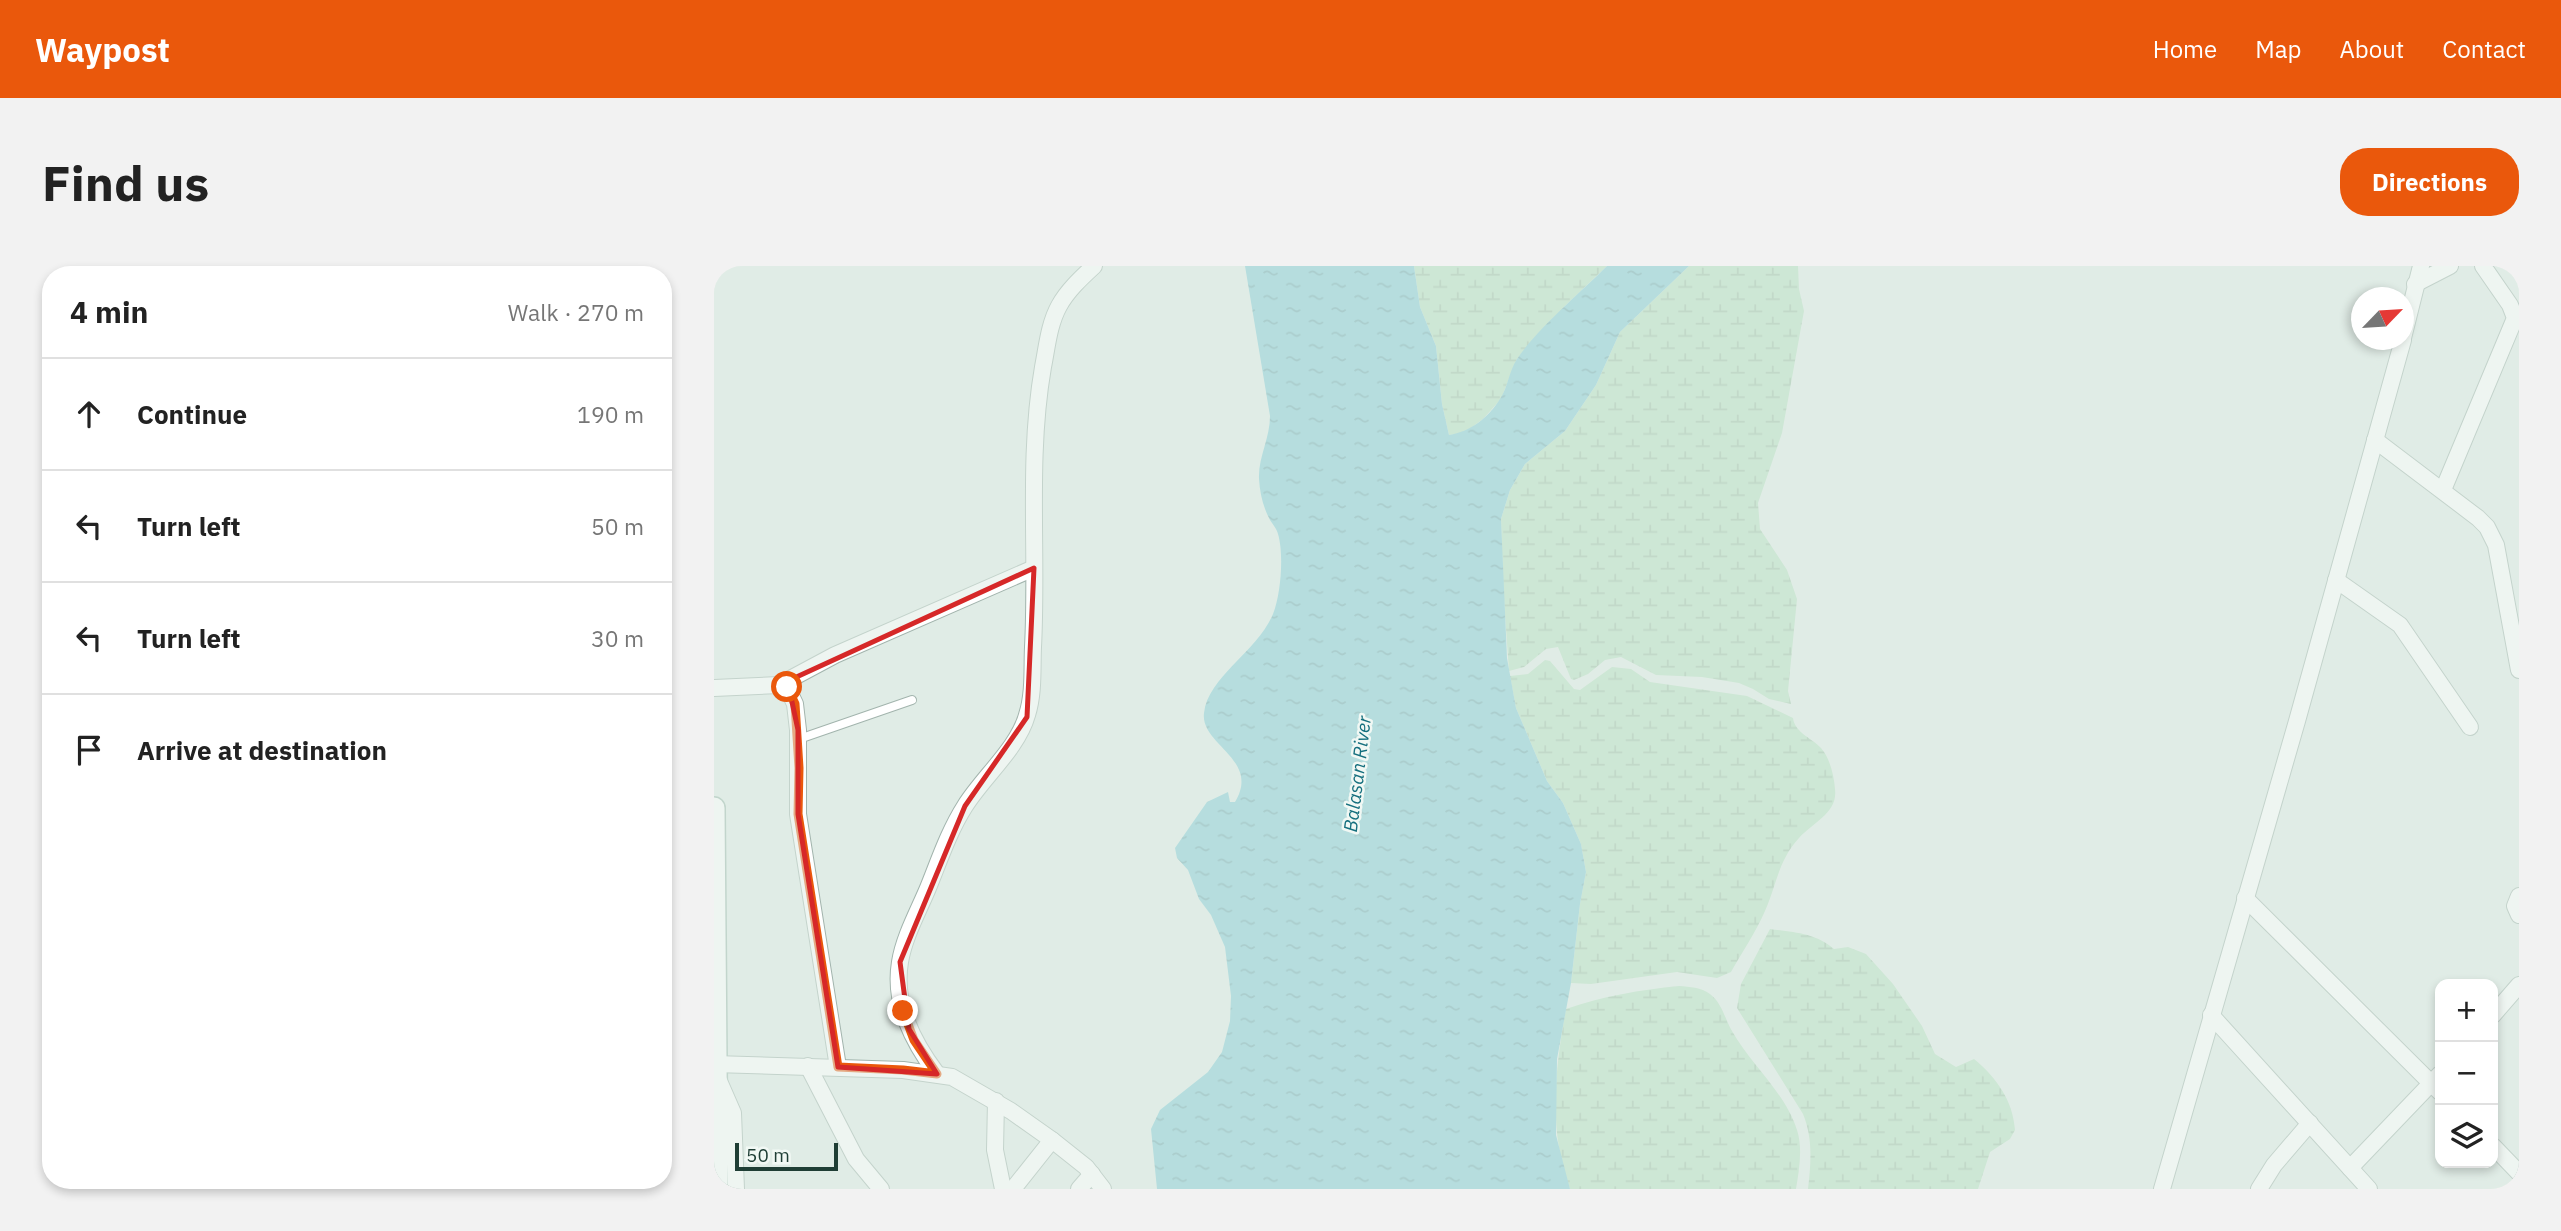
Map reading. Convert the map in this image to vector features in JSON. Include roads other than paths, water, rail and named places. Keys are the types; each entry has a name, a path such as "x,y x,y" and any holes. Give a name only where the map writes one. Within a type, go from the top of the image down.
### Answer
{"street":[{"path":"937,1074 909,1029 900,992 900,962 960,817 1013,742 1027,717 1031,698 1034,638 1037,399 1048,336 1059,306 1094,266"},
{"path":"2414,292 2421,266"},
{"path":"2416,284 2449,266"},
{"path":"2442,490 2515,318 2510,305 2483,266"},
{"path":"2162,1189 2400,350"},
{"path":"2375,440 2478,518 2492,534 2513,611 2519,670"},
{"path":"779,685 835,655 1034,568"},
{"path":"2336,580 2400,625 2470,727"},
{"path":"714,688 779,685 787,687 795,704 798,814 838,1067"},
{"path":"714,808 717,1189"},
{"path":"2519,896 2515,906 2519,915"},
{"path":"2245,898 2435,1080"},
{"path":"2498,1009 2519,985"},
{"path":"2211,1015 2369,1189"},
{"path":"808,1066 856,1159 881,1189"},
{"path":"715,1068 808,1066 903,1070 937,1074 964,1082 1052,1140 1093,1174 1103,1189"},
{"path":"715,1068 733,1113 736,1189"},
{"path":"2350,1168 2435,1086"},
{"path":"996,1101 995,1150 1003,1189"},
{"path":"2259,1189 2274,1164 2310,1123"},
{"path":"1013,1189 1052,1140"},
{"path":"2498,1151 2519,1173"},
{"path":"1079,1189 1093,1174"}],"lane":[{"path":"798,740 912,700"}],"water":[{"name":"Balasan River","path":"1245,266 1414,266 1420,307 1436,346 1442,404 1449,435 1478,423 1496,406 1514,364 1526,347 1607,266 1689,266 1620,332 1596,385 1565,431 1525,464 1510,490 1501,519 1507,658 1516,708 1547,781 1563,803 1581,844 1586,872 1571,983 1557,1059 1556,1135 1570,1189 1157,1189 1151,1129 1160,1110 1208,1072 1222,1052 1230,1021 1231,996 1225,947 1211,915 1199,899 1188,870 1177,858 1175,848 1207,802 1228,792 1230,802 1235,802 1241,787 1241,774 1236,763 1211,734 1205,724 1204,713 1214,688 1266,627 1276,606 1281,574 1278,534 1265,510 1259,485 1260,463 1270,416"}]}
